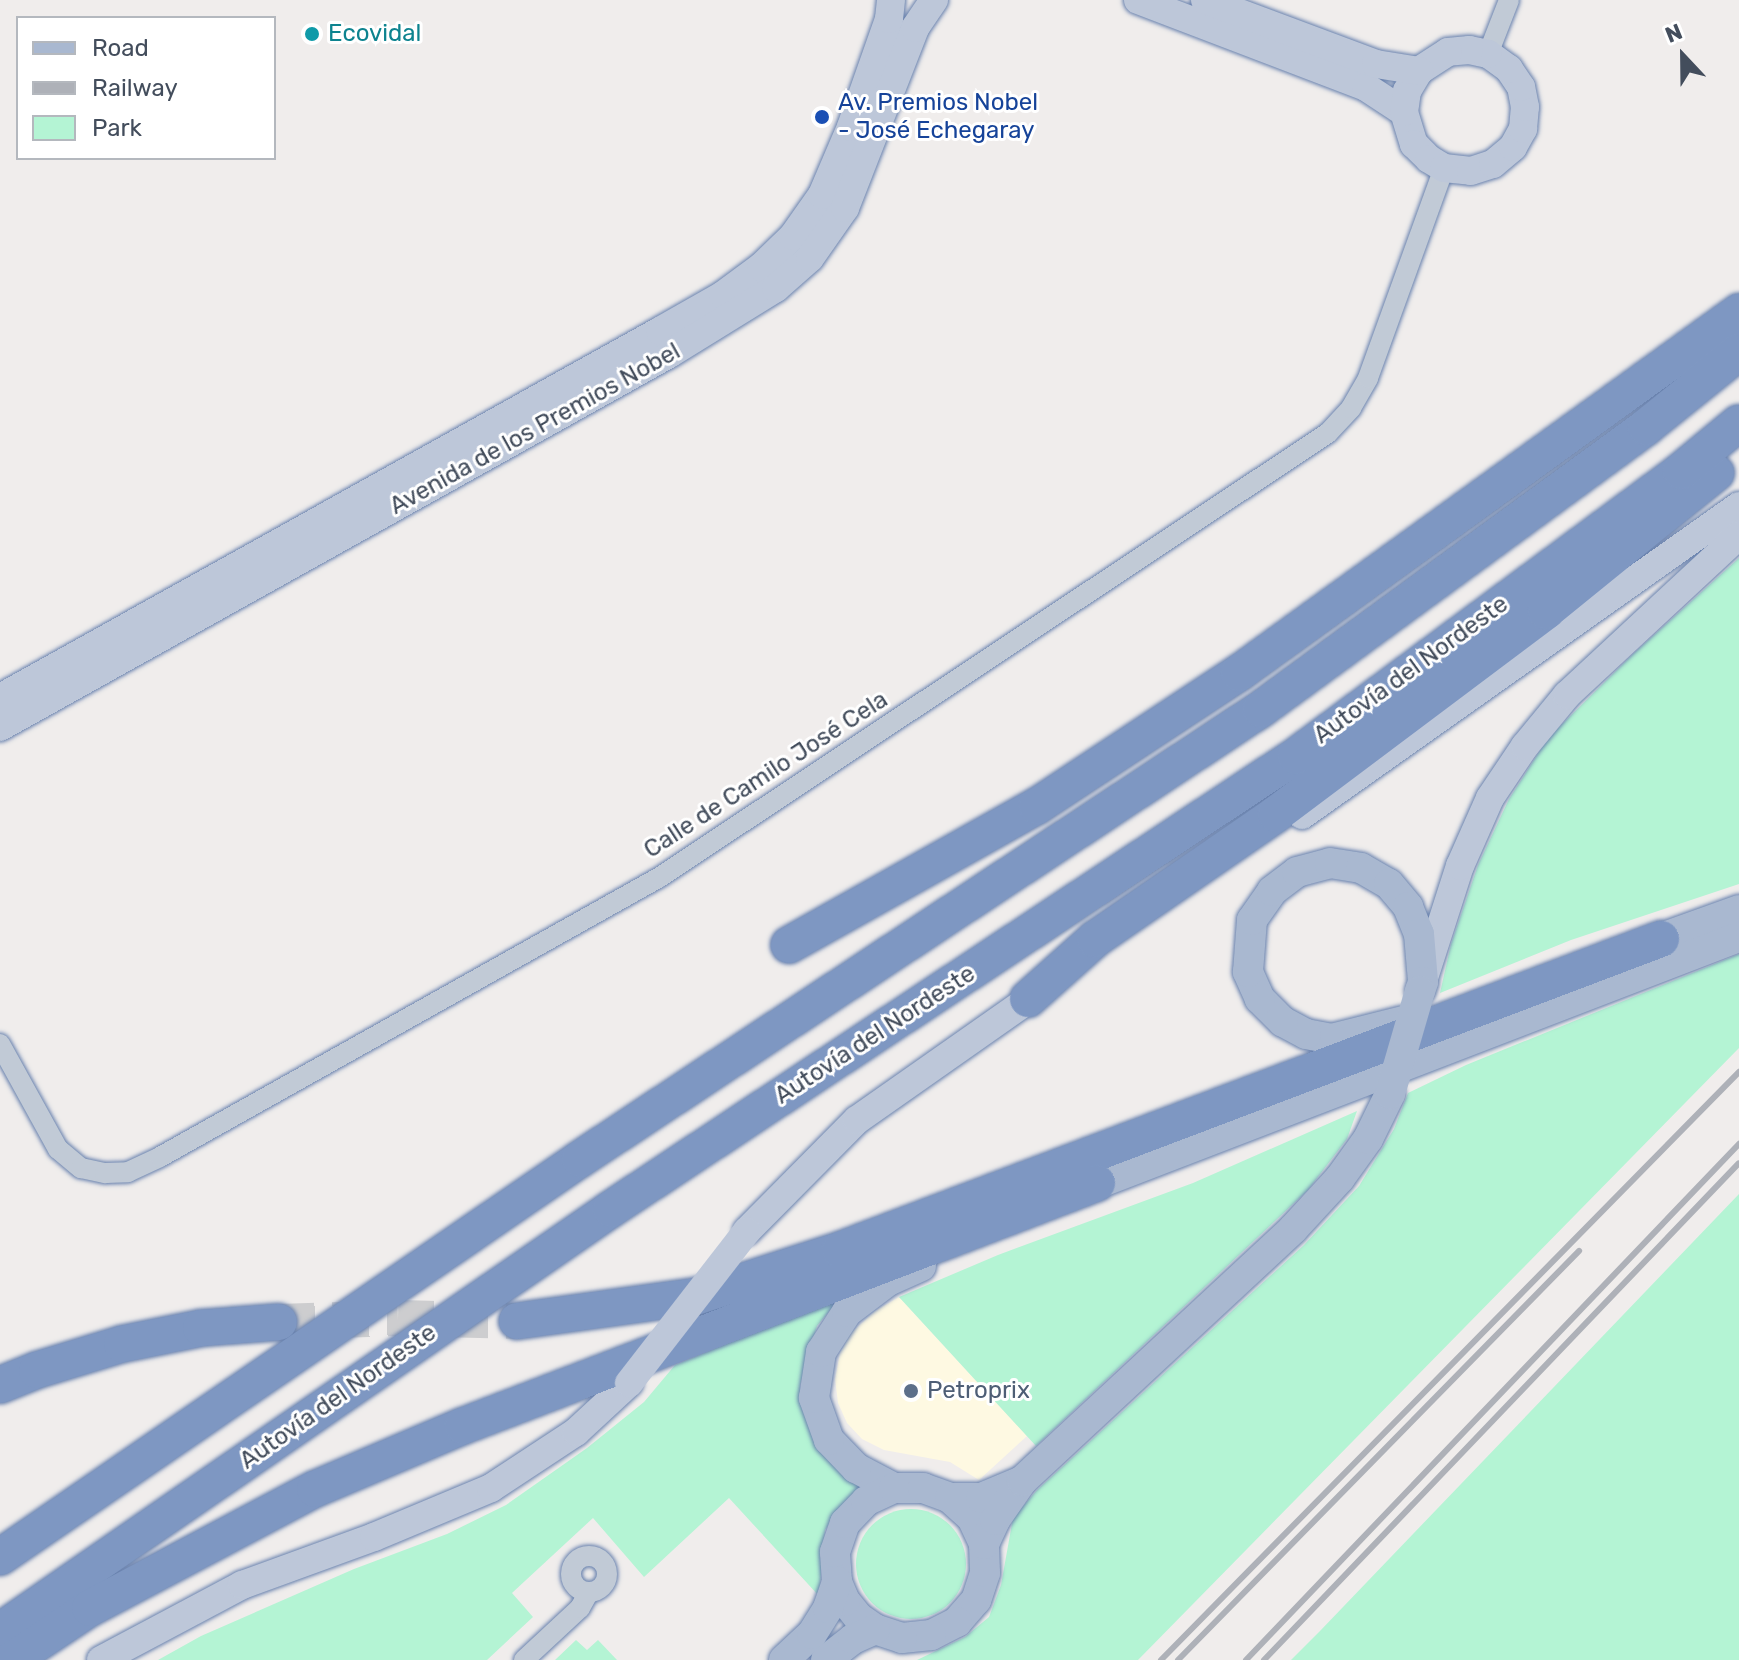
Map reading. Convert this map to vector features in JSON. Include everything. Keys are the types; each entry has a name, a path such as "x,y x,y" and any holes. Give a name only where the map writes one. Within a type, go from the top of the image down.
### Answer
{"highway":[{"path":"789,945 1037,806 1226,681 1739,312"},
{"path":"0,1557 580,1159 1261,709 1646,427 1739,352"},
{"name":"Autovía del Nordeste","path":"0,1631 611,1209 1296,756 1681,471 1739,423"},
{"path":"1028,999 1095,939 1276,814 1546,611 1739,455"},
{"path":"517,1321 698,1296 840,1250 1661,939"},
{"path":"12,1660 90,1608 315,1489 463,1426 1097,1183"},
{"path":"0,1385 37,1370 122,1344 201,1328 279,1322"}],"main road":[{"path":"984,1544 995,1520 1022,1481 1293,1229 1340,1178 1368,1139 1390,1094 1422,986 1419,934 1408,907 1389,884 1361,868 1330,863 1297,872 1272,891 1252,920 1248,972 1260,999 1283,1022 1306,1034 1332,1039 1373,1031 1661,939 1739,910"},
{"path":"894,1488 856,1468 829,1440 814,1398 821,1352 847,1312 888,1281 1097,1183 1739,937"},
{"path":"950,1498 972,1518 984,1544 985,1573 976,1600 957,1622 931,1635 902,1638 875,1629 858,1617 845,1601 837,1582 835,1552 845,1523 866,1501 894,1488 923,1488 950,1498 981,1498 1022,1481"},
{"path":"784,1660 812,1634 828,1608 837,1582"},
{"path":"826,1660 853,1639 875,1629"}],"street":[{"name":"Avenida de los Premios Nobel","path":"0,698 660,331 761,267 793,236 822,195 851,127 889,19 891,0"},
{"name":"Avenida de los Premios Nobel","path":"0,727 669,354 776,288 810,258 845,208 915,28 934,0"},
{"path":"1138,0 1366,87 1404,112"},
{"path":"1205,0 1376,64 1419,71"},
{"path":"1488,54 1509,0"},
{"path":"1469,50 1488,54 1509,69 1521,87 1525,107 1523,129 1513,147 1493,164 1471,171 1444,168 1429,159 1414,144 1404,112 1407,91 1419,71 1448,52 1469,50"},
{"name":"Calle de Camilo José Cela","path":"0,1044 58,1149 81,1168 128,1172 173,1150 660,877 1328,433 1351,408 1368,378 1444,168"},
{"path":"101,1660 242,1585 374,1537 491,1488 576,1432 629,1383 747,1231 857,1120 1028,999 1297,819 1739,506"},
{"path":"1422,986 1460,866 1490,798 1525,746 1567,695 1739,535"},
{"path":"524,1660 580,1608 589,1592"}],"shaded area":[{"name":"Petroprix","path":"899,1297 1027,1436 979,1480 950,1462 884,1450 862,1439 847,1423 838,1403 835,1379 840,1353 851,1333 875,1311"}],"green space":[{"path":"1739,558 1739,884 1571,940 1440,993 1451,944 1478,865 1509,799 1548,738 1634,653"},
{"path":"1739,954 1739,1048 1138,1660 917,1660 965,1637 989,1617 1001,1585 1013,1518 1037,1490 1304,1245 1359,1186 1394,1129 1408,1093 1466,1065"},
{"path":"1357,1111 1347,1139 1308,1190 1036,1446 899,1297 998,1255 1193,1183"},
{"path":"1739,1194 1739,1660 1291,1660 1320,1631"},
{"path":"841,1297 817,1326 800,1385 807,1422 863,1485 845,1502 825,1530 819,1596 729,1498 644,1577 593,1518 512,1593 533,1617 487,1660 158,1660 201,1636 354,1569 447,1534 506,1505 587,1448 644,1402 675,1365"},
{"path":"911,1509 932,1514 950,1525 961,1543 966,1564 961,1585 950,1603 932,1614 911,1619 890,1614 872,1603 861,1585 856,1564 861,1543 872,1525 890,1514"},
{"path":"576,1640 587,1650 598,1640 617,1660 555,1660"}],"tunnel":[{"path":"279,1322 398,1318 517,1321"}],"railway":[{"path":"1161,1660 1739,1072"},
{"path":"1246,1660 1739,1144"},
{"path":"1264,1660 1739,1163"},
{"path":"1178,1660 1579,1251"}],"place":[{"name":"Ecovidal","path":"312,34"},
{"name":"Av. Premios Nobel - José Echegaray","path":"822,117"},
{"name":"Petroprix","path":"911,1391"}]}
